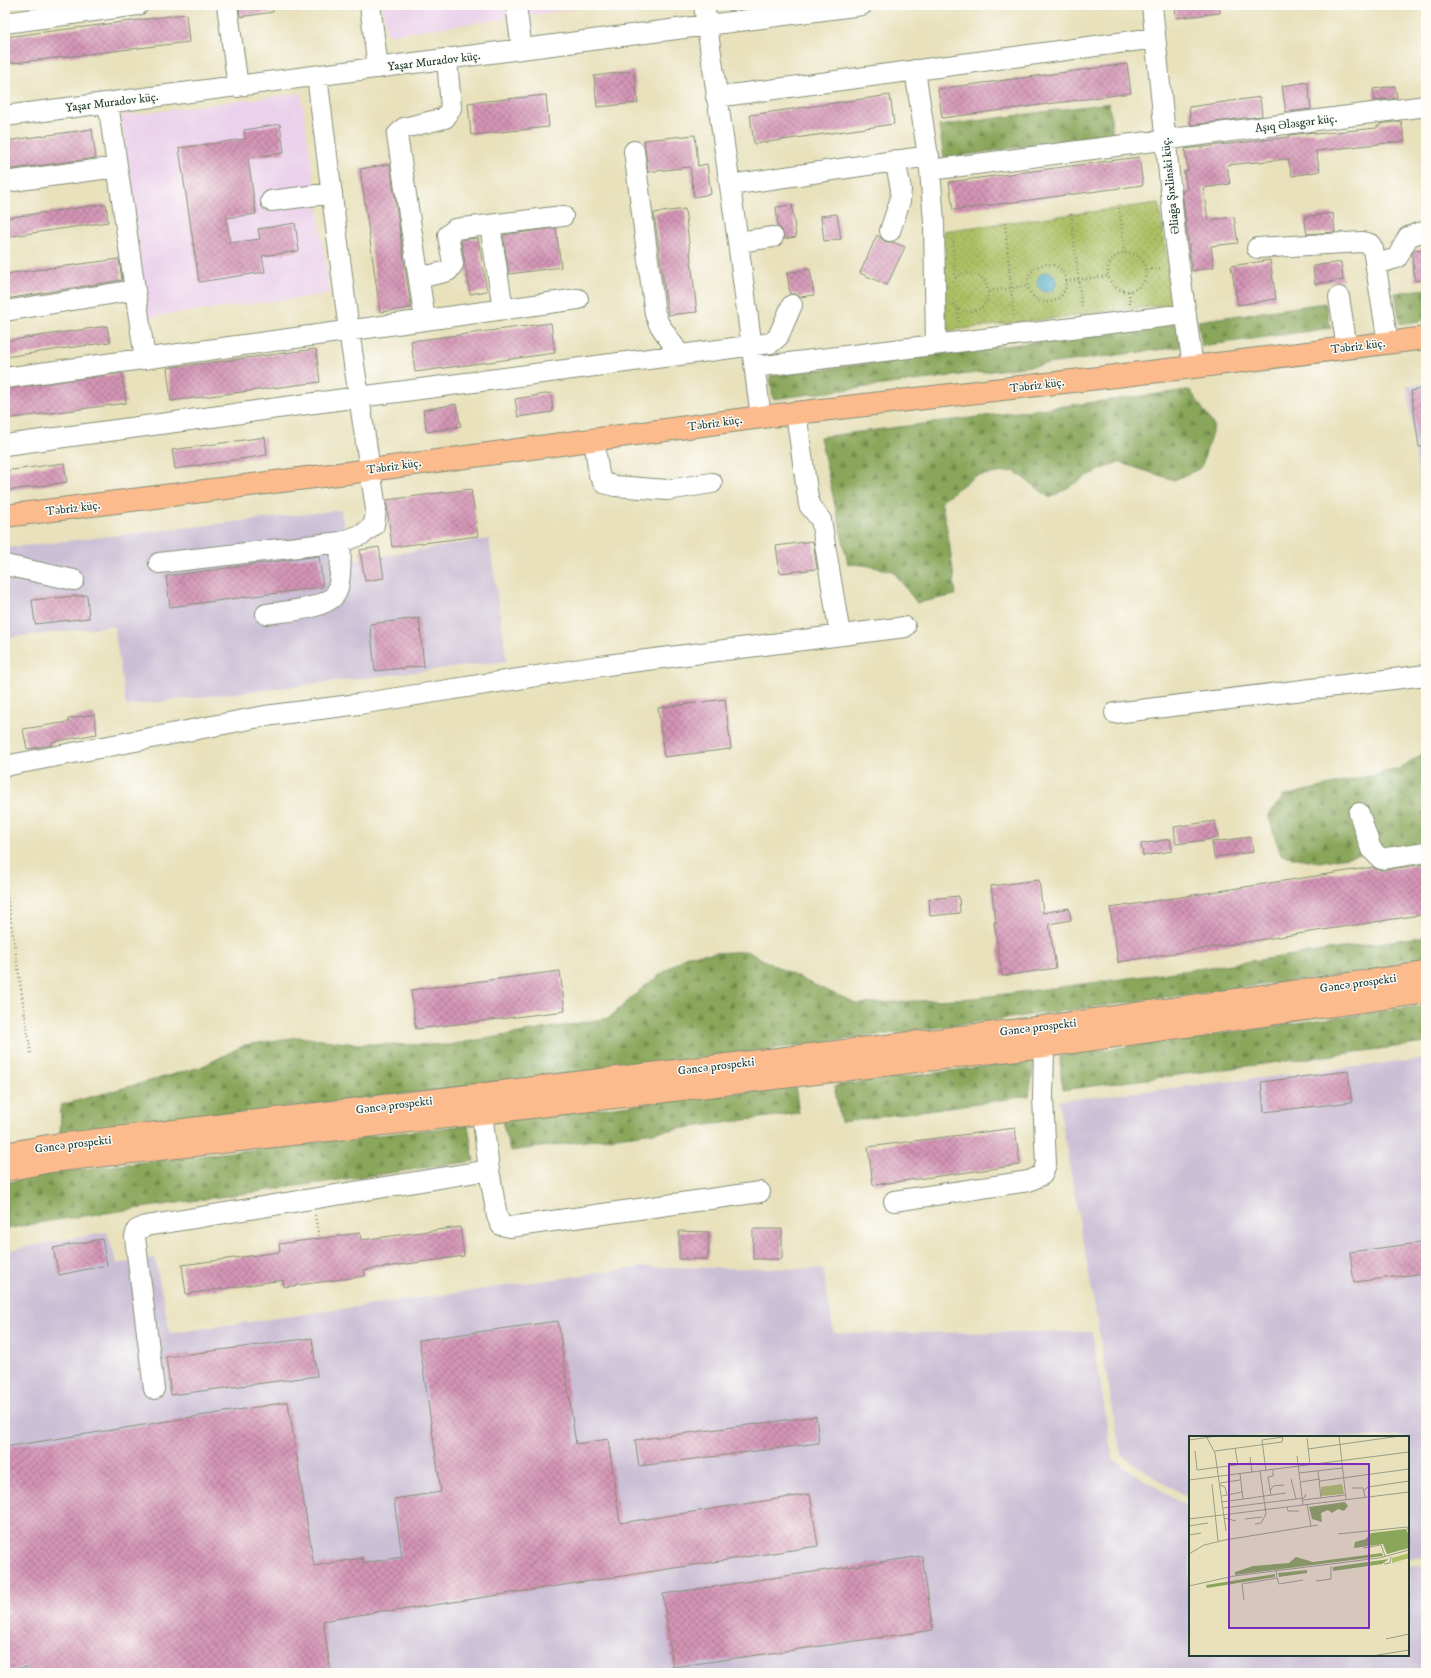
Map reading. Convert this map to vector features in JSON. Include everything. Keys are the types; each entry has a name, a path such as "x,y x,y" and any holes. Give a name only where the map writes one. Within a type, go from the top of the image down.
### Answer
{"main road":[{"name":"Təbriz küç.","path":"5,516 370,470 761,417 1193,367 1426,338"},
{"name":"Gəncə prospekti","path":"5,1170 51,1161 481,1104 1426,973"},
{"name":"Gəncə prospekti","path":"5,1154 48,1146 481,1104 1044,1046 1426,992"}],"street":[{"path":"5,23 89,8 138,5"},
{"path":"227,5 238,87"},
{"path":"370,5 378,68"},
{"path":"516,5 522,49"},
{"path":"704,5 761,417"},
{"name":"Yaşar Muradov küç.","path":"5,116 238,87 833,7 862,5"},
{"name":"Əliağa Şıxlinski küç.","path":"1152,5 1176,244 1193,367"},
{"path":"716,97 1155,38"},
{"path":"425,320 397,135 404,128 445,118 452,108 447,59"},
{"path":"915,70 929,163 934,222 936,344"},
{"path":"159,563 340,542 363,534 374,525 376,509 349,331 317,76"},
{"path":"108,103 145,359"},
{"name":"Aşıq Ələsgər küç.","path":"730,185 895,160 929,163 1165,140 1426,106"},
{"path":"634,152 655,314 659,324 680,355"},
{"path":"890,231 900,201 901,189 895,160"},
{"path":"5,182 117,167"},
{"path":"271,201 332,193"},
{"path":"419,278 448,271 453,264 448,235 454,229 563,216"},
{"path":"490,225 503,309"},
{"path":"1376,264 1397,258 1408,237 1426,232"},
{"path":"738,242 773,237"},
{"path":"1257,248 1362,242 1370,244 1373,249 1376,264 1388,343"},
{"path":"5,311 135,290"},
{"path":"1339,297 1348,348"},
{"path":"5,378 578,299"},
{"path":"5,445 771,343 778,337 792,305"},
{"path":"755,367 1186,314"},
{"path":"796,413 809,505 821,520 840,635"},
{"path":"594,439 599,475 604,483 614,486 667,490 712,483"},
{"path":"266,614 320,605 330,601 336,592 338,582 340,542"},
{"path":"5,565 74,580"},
{"path":"5,766 265,716 359,704 606,665 905,627"},
{"path":"1115,713 1426,676"},
{"path":"1359,813 1371,849 1382,859 1396,858 1426,852"},
{"path":"894,1201 1029,1181 1042,1175 1046,1164 1043,1097 1044,1046"},
{"path":"481,1104 489,1170 497,1216 501,1225 510,1227 760,1192"},
{"path":"154,1389 135,1237 137,1230 146,1226 489,1170"}],"path":[{"path":"1119,208 1125,253"},
{"path":"1071,214 1083,315"},
{"path":"1004,223 1014,323"},
{"path":"951,286 955,278 953,236"},
{"path":"1125,253 1138,256 1144,262 1147,270 1146,279 1141,286 1133,291 1124,292 1116,289 1110,282 1108,276 1108,266 1113,258 1125,253"},
{"path":"1049,263 1057,266 1064,273 1066,281 1065,290 1060,297 1053,302 1044,302 1036,299 1030,293 1027,286 1028,276 1033,269 1040,264 1049,263"},
{"path":"1147,270 1168,267"},
{"path":"951,299 952,303 958,309 967,312 975,311 983,307 988,299 989,291 986,282 980,276 972,273 963,274 955,278"},
{"path":"1066,281 1108,276"},
{"path":"989,291 1027,286"},
{"path":"1129,291 1130,309"},
{"path":"958,309 959,330"},
{"path":"5,882 31,1055"},
{"path":"313,1198 319,1239"}],"shaded area":[{"path":"382,5 603,5 387,35"},
{"path":"301,93 330,294 148,317 121,116"},
{"path":"1426,383 1426,533 1407,386"},
{"path":"341,510 350,561 489,539 507,661 126,706 114,626 5,638 5,548"},
{"path":"1426,1059 1426,1558 1409,1559 1409,1436 1189,1436 1189,1498 1121,1455 1058,1101"},
{"path":"107,1232 117,1264 155,1258 170,1333 641,1267 823,1269 834,1333 1092,1332 1113,1460 1189,1507 1189,1656 1409,1656 1409,1566 1426,1565 1426,1673 5,1673 5,1251"}],"green space":[{"path":"1109,103 1113,134 944,158 939,126"},
{"path":"1159,203 1173,304 945,331 943,231"},
{"path":"1426,289 1426,320 1400,324 1395,293"},
{"path":"1325,303 1331,328 1202,346 1198,321"},
{"path":"1177,324 1180,347 773,399 770,376"},
{"path":"1190,390 1214,426 1201,468 1174,480 1118,462 1087,476 1050,498 1014,471 975,476 941,501 948,533 956,595 917,603 893,571 864,565 848,564 820,437"},
{"path":"1426,752 1426,843 1319,862 1281,855 1268,815 1284,796 1398,769"},
{"path":"1426,936 1426,964 642,1066 60,1134 61,1105 201,1067 245,1045 298,1037 357,1044 448,1045 609,1018 645,986 687,955 746,951 803,980 858,1004 974,998 1168,973"},
{"path":"1426,1005 1426,1043 1062,1090 1060,1056"},
{"path":"1035,1060 1029,1096 841,1122 834,1086"},
{"path":"795,1086 799,1113 510,1151 502,1120"},
{"path":"468,1125 474,1161 56,1220 5,1229 5,1183 47,1174"}],"water":[{"path":"1047,272 1054,275 1057,282 1054,289 1047,292 1040,289 1037,282 1040,275"}],"building":[{"path":"239,5 273,5 273,12 240,17"},
{"path":"1175,5 1220,5 1220,13 1176,18"},
{"path":"186,14 189,42 5,64 5,37"},
{"path":"1127,64 1131,93 942,118 938,89"},
{"path":"634,71 638,103 597,107 594,76"},
{"path":"1308,82 1311,109 1286,112 1282,86"},
{"path":"1395,86 1397,98 1375,101 1373,89"},
{"path":"546,95 549,127 471,135 468,103"},
{"path":"890,95 894,124 754,144 750,115"},
{"path":"1260,97 1262,116 1191,125 1189,107"},
{"path":"1401,121 1405,141 1316,151 1320,171 1292,176 1288,159 1227,165 1230,184 1203,188 1208,220 1234,217 1238,243 1211,246 1214,267 1192,271 1182,191 1187,190 1184,171 1188,171 1185,149 1289,137 1289,135 1315,132 1315,134 1377,128 1380,124"},
{"path":"280,124 284,153 248,158 256,214 226,218 230,243 260,239 258,229 295,223 299,251 262,256 265,272 199,282 179,148 245,139 244,130"},
{"path":"92,129 96,158 5,170 5,141"},
{"path":"695,135 698,166 707,164 711,194 694,197 690,167 648,172 644,140"},
{"path":"1139,157 1143,185 953,210 949,182"},
{"path":"390,164 411,308 380,312 360,169"},
{"path":"106,204 108,222 5,237 5,218"},
{"path":"792,205 796,237 784,239 782,230 778,227 776,207"},
{"path":"685,209 697,312 668,315 654,213"},
{"path":"1333,213 1335,232 1307,234 1304,217"},
{"path":"837,214 841,239 824,241 821,216"},
{"path":"556,228 561,267 509,274 503,235"},
{"path":"877,235 886,242 893,242 905,247 887,285 860,273"},
{"path":"478,238 487,291 470,294 461,240"},
{"path":"1426,249 1426,279 1415,281 1412,255 1414,250"},
{"path":"119,259 122,280 5,299 5,274"},
{"path":"1270,260 1276,299 1238,305 1231,266"},
{"path":"1341,262 1343,280 1315,284 1313,266"},
{"path":"810,269 814,295 800,297 796,294 790,294 787,273"},
{"path":"551,323 555,353 415,372 411,341"},
{"path":"107,326 110,342 5,357 5,341"},
{"path":"316,349 320,382 171,401 167,368"},
{"path":"122,373 126,403 5,419 5,389"},
{"path":"1426,388 1426,447 1419,447 1411,391"},
{"path":"551,393 553,412 518,417 515,399"},
{"path":"456,404 461,426 427,432 423,410"},
{"path":"265,437 267,455 175,469 172,450"},
{"path":"64,463 67,482 5,491 5,471"},
{"path":"471,489 478,536 392,547 386,500"},
{"path":"813,541 817,569 780,573 776,546"},
{"path":"379,547 384,578 365,581 360,550"},
{"path":"319,556 323,587 170,607 166,576"},
{"path":"87,595 89,618 35,624 32,600"},
{"path":"419,618 424,666 375,671 370,624"},
{"path":"725,699 731,749 664,757 658,708"},
{"path":"94,714 97,734 52,742 52,745 27,749 23,729 69,722 68,719"},
{"path":"1215,821 1218,838 1176,844 1174,827"},
{"path":"1251,837 1253,852 1214,857 1212,842"},
{"path":"1170,839 1172,851 1143,856 1141,844"},
{"path":"1426,864 1426,914 1118,962 1110,908 1373,867 1378,870 1383,870"},
{"path":"1039,880 1043,913 1069,908 1071,920 1049,924 1056,968 1002,976 994,922 996,922 991,886"},
{"path":"959,896 960,913 930,916 929,899"},
{"path":"560,971 565,1011 416,1029 411,990"},
{"path":"1348,1071 1352,1102 1264,1112 1261,1082"},
{"path":"1015,1128 1020,1165 873,1185 868,1147"},
{"path":"460,1227 464,1256 364,1270 365,1276 284,1287 283,1280 186,1294 182,1265 280,1252 279,1244 360,1233 361,1240"},
{"path":"753,1229 782,1229 782,1259 753,1259"},
{"path":"679,1231 709,1232 708,1259 679,1259"},
{"path":"102,1239 107,1265 59,1275 53,1248"},
{"path":"1426,1242 1426,1273 1354,1282 1350,1252"},
{"path":"558,1321 576,1444 608,1439 620,1523 810,1494 818,1546 323,1621 331,1673 27,1673 27,1667 5,1671 5,1615 9,1614 5,1591 5,1447 288,1402 314,1566 362,1558 363,1563 402,1557 394,1499 441,1492 419,1340"},
{"path":"312,1338 317,1376 171,1395 166,1357"},
{"path":"816,1416 819,1443 639,1466 635,1440"},
{"path":"922,1556 933,1630 673,1667 663,1594"}]}
